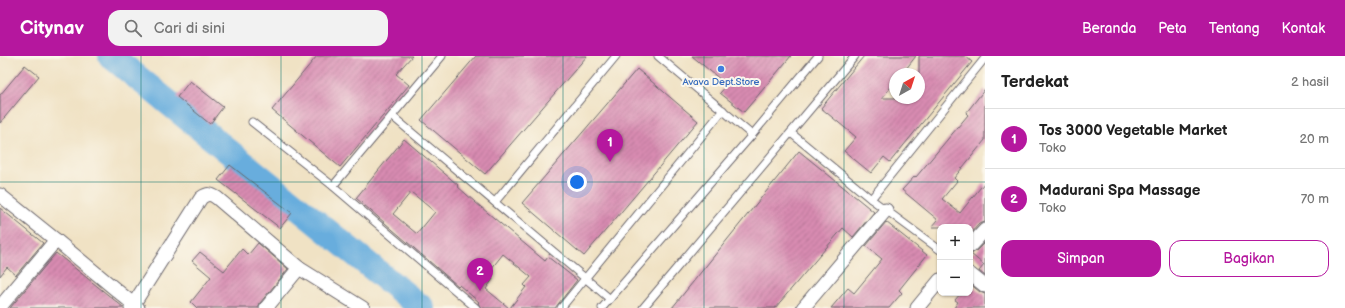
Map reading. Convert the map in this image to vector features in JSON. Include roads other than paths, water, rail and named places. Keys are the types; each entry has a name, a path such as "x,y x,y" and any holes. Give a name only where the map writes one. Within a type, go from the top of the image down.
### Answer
{"street":[{"path":"0,195 56,240 134,307 202,198 206,194 211,194 299,268 363,308"},
{"path":"803,308 886,210"},
{"path":"973,243 985,230"},
{"path":"0,307 56,240"},
{"path":"266,308 299,268"},
{"path":"973,276 985,286"},
{"path":"917,308 937,284"}],"lane":[{"path":"333,186 442,56"},
{"path":"495,202 616,56"},
{"path":"658,56 752,135"},
{"path":"602,308 752,135 818,56"},
{"path":"643,308 855,56"},
{"path":"871,199 984,57"},
{"path":"561,308 723,110"},
{"path":"392,116 610,299"},
{"path":"252,122 333,186 476,308"},
{"path":"791,133 871,199 937,248"}],"waterway":[{"path":"111,56 422,308"}],"place":[{"name":"Avava Dept.Store","path":"721,69"},
{"name":"Tos 3000 Vegetable Market","path":"610,162"},
{"name":"Madurani Spa Massage","path":"480,291"}]}
